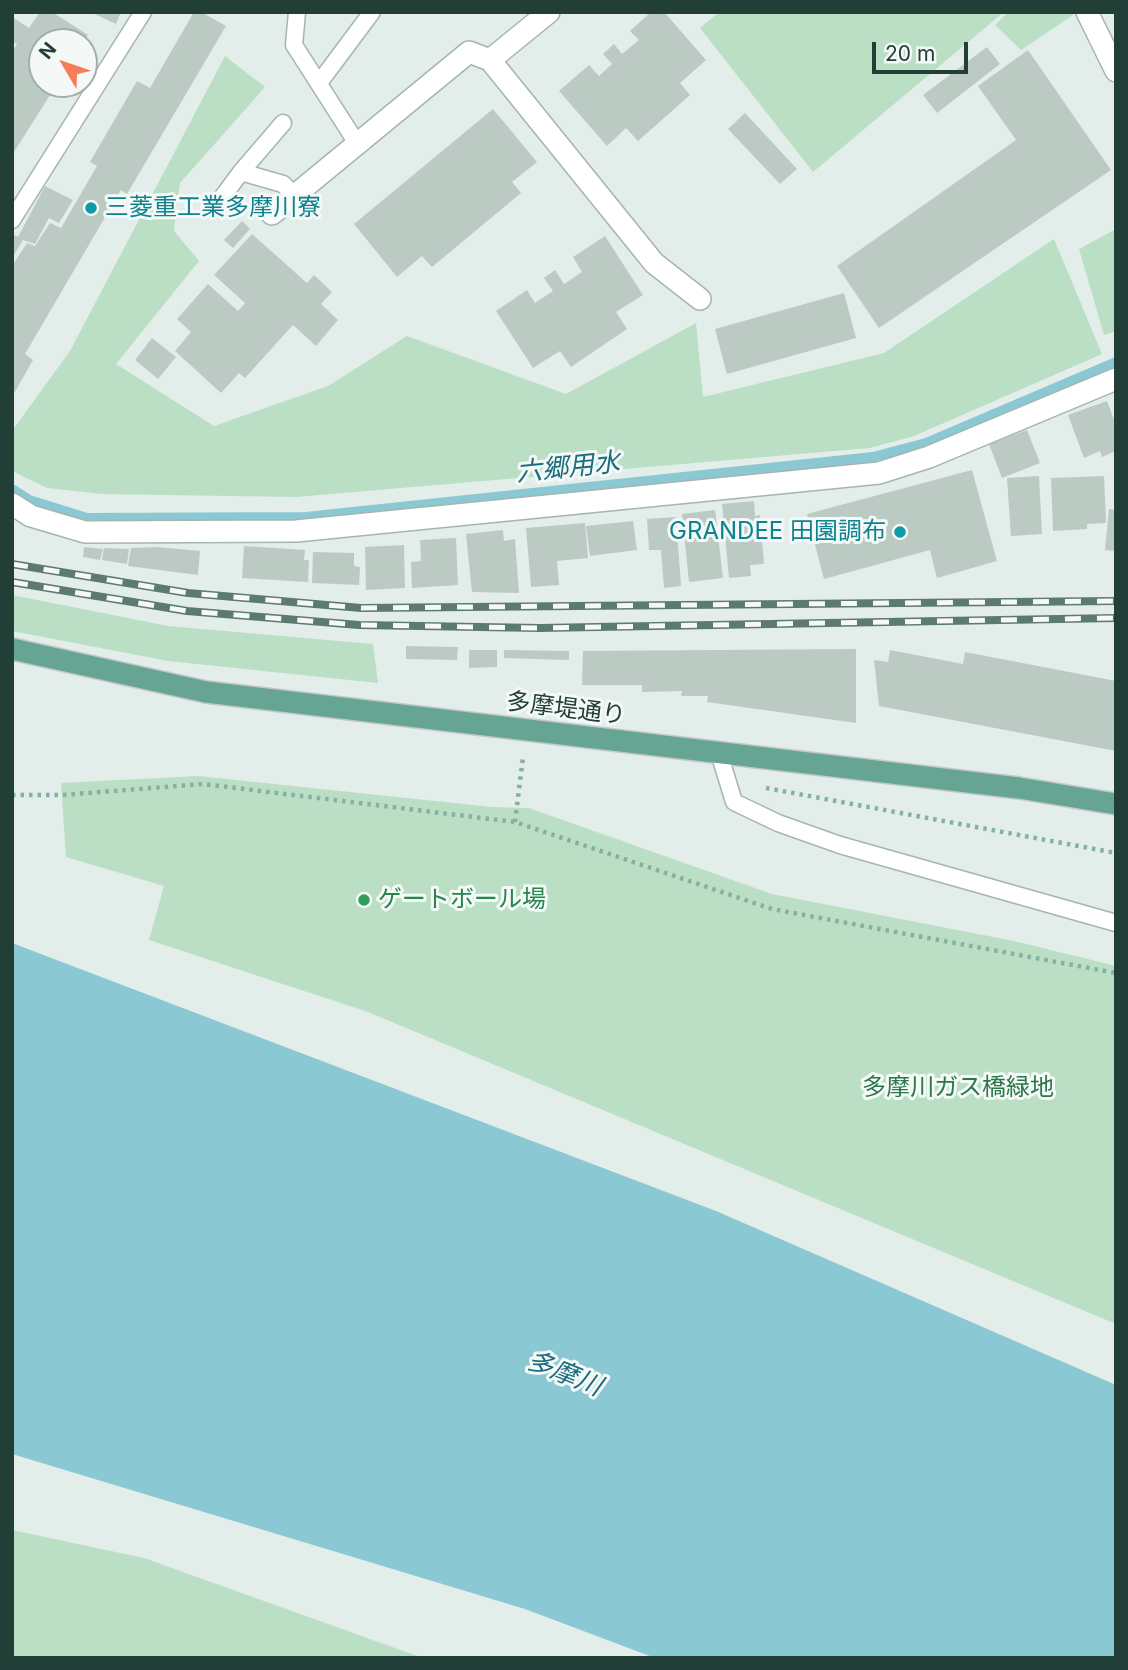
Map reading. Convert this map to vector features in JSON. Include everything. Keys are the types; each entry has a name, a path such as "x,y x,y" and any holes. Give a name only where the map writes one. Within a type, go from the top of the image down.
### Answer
{"main road":[{"name":"多摩堤通り","path":"12,649 206,692 1019,788 1116,804"}],"street":[{"path":"1087,12 1116,71"},
{"path":"490,60 548,13"},
{"path":"272,214 469,52 490,60 654,263 700,299"},
{"path":"12,504 31,516 85,532 296,531 879,473 929,457 1116,379"}],"lane":[{"path":"12,220 142,12"},
{"path":"297,12 295,45 358,145"},
{"path":"319,83 372,12"},
{"path":"218,203 283,123"},
{"path":"241,172 283,184 295,196"},
{"path":"719,754 734,803 778,823 841,845 1116,923"}],"path":[{"path":"515,822 524,750"},
{"path":"727,781 1116,853"},
{"path":"12,795 62,795 203,784 515,822 772,909 1116,973"}],"green space":[{"path":"719,12 1004,12 813,172 700,28"},
{"path":"1008,12 1072,12 1073,15 1021,50 995,25"},
{"path":"225,56 265,87 180,183 174,231 199,261 116,364 214,426 328,386 407,336 566,394 696,323 703,397 884,353 1054,239 1102,354 914,436 870,448 296,497 102,494 47,488 12,471 12,431 70,351"},
{"path":"1116,229 1116,331 1104,335 1079,249"},
{"path":"12,595 168,626 373,644 378,683 168,661 12,631"},
{"name":"多摩川ガス橋緑地","path":"198,776 492,807 529,808 772,894 1014,941 1116,966 1116,1324 368,1012 149,940 164,886 66,857 61,783"},
{"path":"12,1530 144,1558 423,1658 12,1658"}],"water":[{"name":"多摩川","path":"12,943 716,1211 1116,1385 1116,1658 655,1658 525,1609 12,1454"}],"building":[{"path":"40,12 52,12 77,28 29,28"},
{"path":"90,12 121,12 116,24"},
{"name":"三菱重工業多摩川寮","path":"194,12 201,12 226,26 127,194 121,190 25,354 33,360 12,397 12,266 27,243 35,246 50,223 61,228 97,166 90,162 137,81 150,88"},
{"path":"651,12 664,12 706,60 680,83 690,95 638,141 626,128 607,146 559,91 589,65 599,76 612,64 603,54 614,44 622,54 639,40 630,31"},
{"path":"12,17 29,28 28,98 48,98 12,155 12,52 17,44 12,41"},
{"path":"987,47 1000,64 937,113 923,95"},
{"path":"1028,50 1111,170 879,328 837,266 1016,140 978,86"},
{"path":"493,109 537,162 512,182 521,193 432,267 422,256 397,277 354,224"},
{"path":"745,113 797,169 780,184 728,129"},
{"path":"45,186 73,200 59,223 49,218 35,244 23,240 12,258 12,239 15,235 18,237"},
{"path":"242,221 250,229 233,248 224,240"},
{"path":"252,234 307,283 314,275 332,292 321,304 338,320 316,346 293,325 245,378 239,373 221,393 175,351 191,332 177,319 208,284 238,311 245,303 214,275"},
{"path":"605,236 643,295 616,312 627,329 571,367 560,351 533,368 496,311 527,290 535,303 553,291 544,278 555,270 564,284 582,272 573,257"},
{"path":"844,293 856,338 727,374 715,329"},
{"path":"152,338 176,357 158,379 135,360"},
{"path":"1107,401 1116,425 1116,451 1102,457 1100,451 1084,458 1068,415"},
{"path":"1027,430 1040,463 1002,478 989,444"},
{"name":"GRANDEE 田園調布","path":"972,470 997,561 937,578 930,550 824,579 807,514"},
{"path":"1039,476 1042,534 1011,536 1007,478"},
{"path":"1104,476 1106,523 1087,524 1087,529 1053,531 1051,478"},
{"path":"754,501 755,516 760,515 764,564 750,565 751,576 729,578 722,504"},
{"path":"1109,509 1116,510 1116,551 1105,550"},
{"path":"715,510 723,578 689,582 682,514"},
{"path":"676,517 681,586 664,588 661,550 649,550 647,519"},
{"path":"633,521 637,550 590,556 586,526"},
{"path":"585,523 588,558 557,561 559,585 531,587 526,528"},
{"path":"503,530 504,541 515,539 519,593 472,592 466,534"},
{"path":"456,538 458,585 412,588 411,562 421,561 420,540"},
{"path":"404,545 405,588 366,590 365,547"},
{"path":"244,546 305,550 304,560 309,560 308,582 242,578"},
{"path":"84,547 103,549 100,560 83,557"},
{"path":"157,547 200,551 198,575 128,566 131,548"},
{"path":"104,548 129,549 127,564 102,560"},
{"path":"313,552 354,553 354,566 360,567 359,585 312,583"},
{"path":"406,646 458,647 457,660 406,659"},
{"path":"856,649 856,723 707,702 708,696 681,696 682,691 642,692 642,685 582,685 583,651"},
{"path":"469,650 497,650 497,667 469,668"},
{"path":"504,650 569,651 569,660 504,658"},
{"path":"890,650 963,664 965,652 1116,681 1116,751 879,706 874,660 888,662"}],"waterway":[{"name":"六郷用水","path":"12,489 29,500 87,518 306,517 873,457 926,443 1116,362"}],"railway":[{"path":"12,564 188,593 361,608 1116,601"},
{"path":"12,582 187,611 359,625 540,628 1116,618"}],"place":[{"name":"三菱重工業多摩川寮","path":"91,208"},
{"name":"GRANDEE 田園調布","path":"900,532"},
{"name":"ゲートボール場","path":"364,900"}]}
